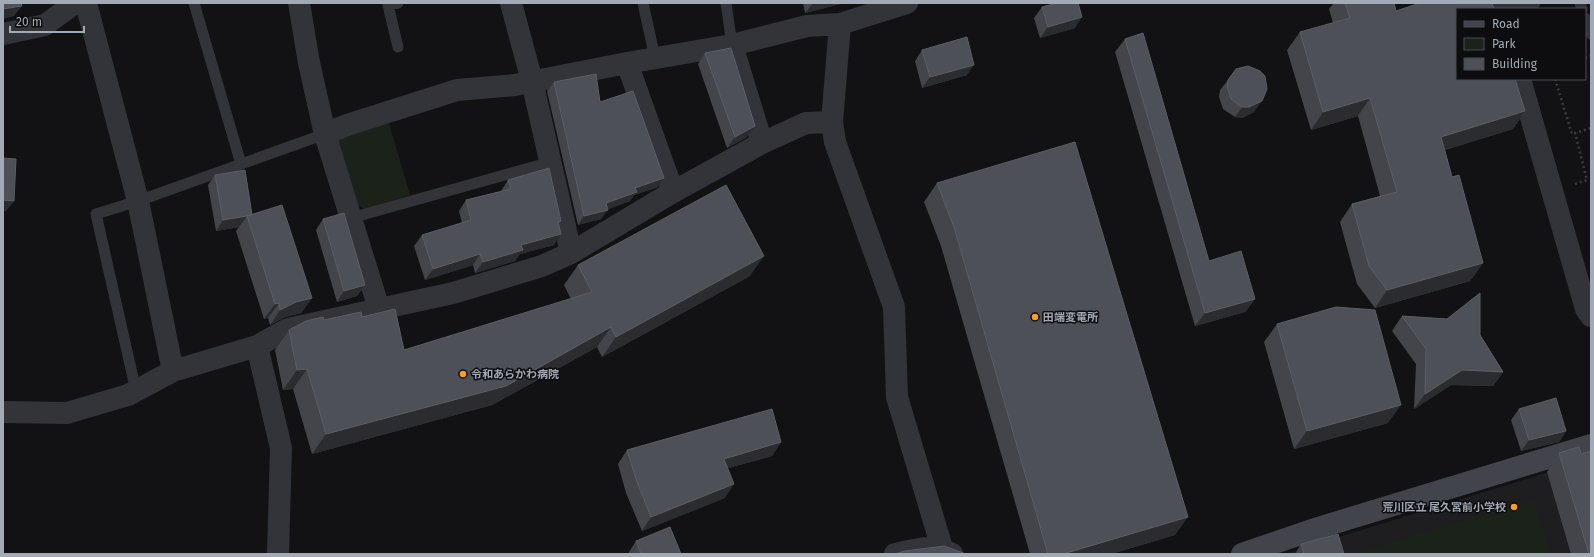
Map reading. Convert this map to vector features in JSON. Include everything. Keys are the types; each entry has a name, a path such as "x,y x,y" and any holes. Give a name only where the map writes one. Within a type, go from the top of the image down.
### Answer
{"street":[{"path":"3,34 45,25 76,3 138,201 173,371"},
{"path":"299,3 309,63 326,134 379,309"},
{"path":"511,3 532,81 571,252"},
{"path":"326,134 346,125 457,90 515,85 627,63 732,45 807,26 840,24 907,3"},
{"path":"840,24 832,122 835,142 894,307 897,397 947,551 922,548 895,554"},
{"path":"732,45 762,143"},
{"path":"627,63 673,192"},
{"path":"1520,80 1586,309 1591,316"},
{"path":"3,412 67,413 128,395 173,371 257,346 288,329 453,293 542,266 571,252 673,192 762,143 806,123 832,122"},
{"path":"257,346 282,448 278,554"},
{"path":"1253,552 1318,528 1591,445"}],"lane":[{"path":"194,3 241,164"},
{"path":"398,3 388,5 398,47"},
{"path":"644,3 655,58"},
{"path":"726,3 732,45"},
{"path":"1519,8 1535,3"},
{"path":"1586,21 1591,34"},
{"path":"136,391 96,214 138,201 326,134"},
{"path":"351,218 551,162"}],"path":[{"path":"1555,80 1572,134 1591,128"},
{"path":"1552,191 1587,180 1575,133"}],"shaded area":[{"name":"荒川区立 尾久宮前小学校","path":"1591,459 1591,554 1284,554"}],"green space":[{"path":"388,120 410,195 365,209 352,202 333,140"},
{"path":"1534,499 1551,554 1351,554"}],"building":[{"path":"3,3 21,3 22,6 3,9"},
{"path":"1057,3 1078,3 1082,17 1048,27 1042,7"},
{"path":"1345,3 1394,3 1396,11 1420,3 1492,3 1494,8 1456,8 1456,80 1515,80 1525,111 1441,137 1452,177 1459,175 1483,263 1387,290 1369,266 1352,204 1397,192 1370,98 1323,112 1300,32 1350,18"},
{"path":"1143,33 1209,261 1241,251 1255,299 1205,313 1125,39"},
{"path":"967,37 974,65 930,77 922,50"},
{"path":"731,48 755,126 735,137 705,53"},
{"path":"1248,66 1260,71 1265,76 1267,89 1262,101 1249,107 1242,107 1231,99 1227,86 1228,80 1236,69"},
{"path":"596,74 600,102 633,91 664,178 635,188 637,192 606,203 608,210 584,216 554,82"},
{"name":"田端変電所","path":"1075,142 1188,517 1063,554 1048,554 954,227 937,183"},
{"path":"3,158 16,159 14,201 3,200"},
{"path":"549,168 561,221 558,222 561,234 521,245 523,250 483,262 480,254 433,269 422,235 471,220 466,200 511,189 508,180"},
{"path":"245,170 252,215 223,220 215,175"},
{"path":"726,185 764,256 616,337 611,327 506,386 326,434 307,369 297,370 289,330 306,321 323,317 324,320 361,312 362,317 395,309 404,350 592,292 578,265"},
{"path":"282,205 312,298 296,302 280,310 279,303 275,304 247,216"},
{"path":"344,213 365,285 344,291 323,219"},
{"path":"1480,293 1480,335 1503,372 1462,370 1425,394 1426,349 1402,316 1447,319"},
{"path":"1336,307 1375,310 1401,405 1307,431 1277,324"},
{"path":"1556,398 1566,431 1529,440 1519,409"},
{"path":"772,409 781,442 724,459 734,484 651,517 636,479 627,450"},
{"path":"1579,447 1581,454 1591,451 1591,554 1589,554 1559,453"},
{"path":"670,527 681,554 641,554 636,541"},
{"path":"1338,534 1344,554 1304,554 1301,544"},
{"path":"944,546 966,554 895,554 905,551"}],"place":[{"name":"田端変電所","path":"1035,317"},
{"name":"令和あらかわ病院","path":"463,374"},
{"name":"荒川区立 尾久宮前小学校","path":"1514,507"}]}
